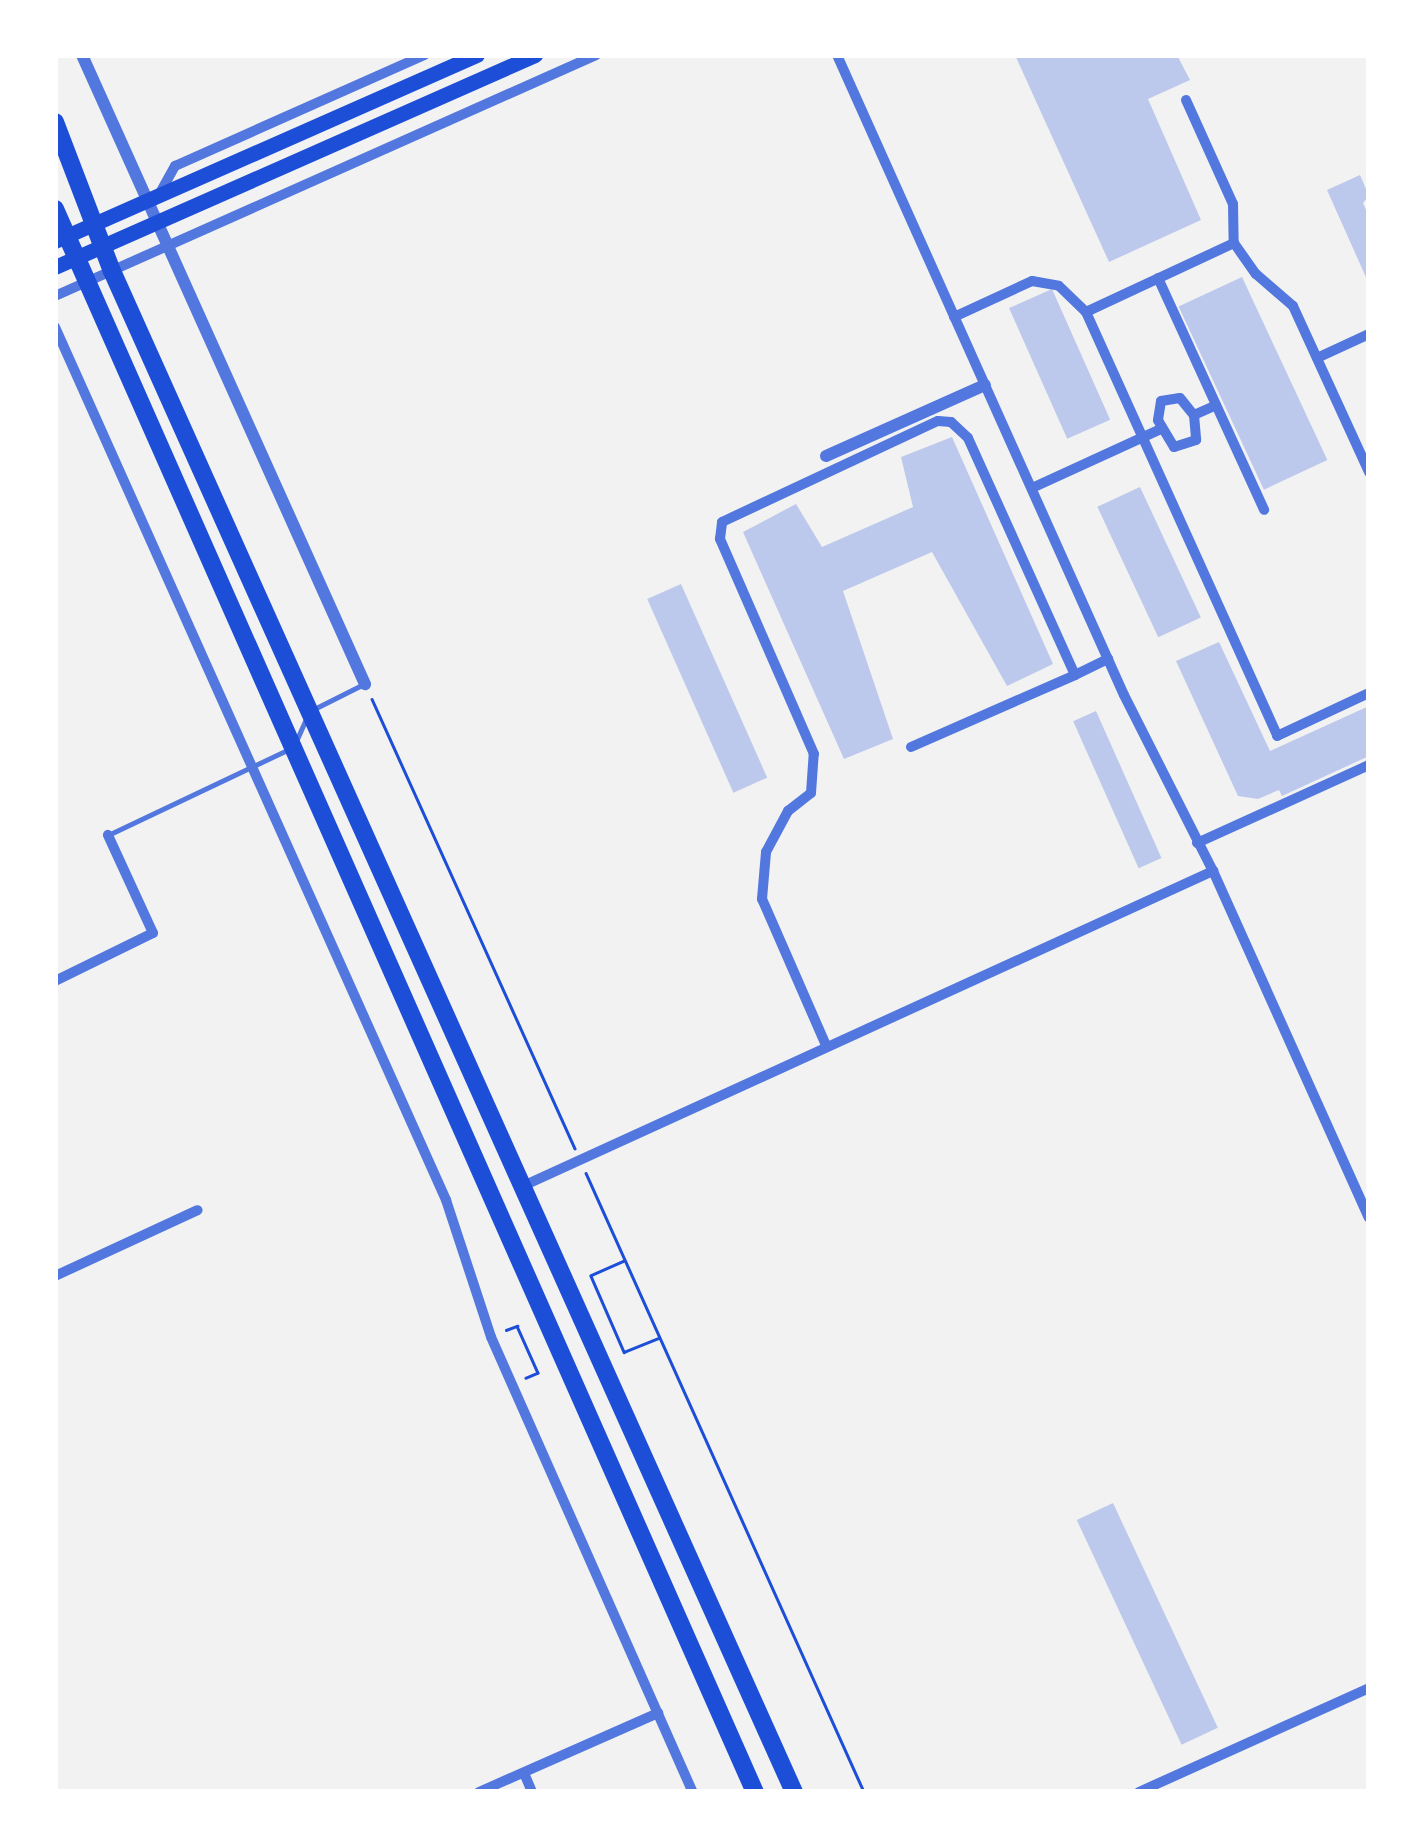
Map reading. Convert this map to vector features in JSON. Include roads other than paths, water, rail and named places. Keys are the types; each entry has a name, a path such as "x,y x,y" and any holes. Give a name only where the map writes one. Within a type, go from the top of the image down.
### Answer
{"highway":[{"path":"55,122 112,271 794,1792"},
{"path":"55,209 61,239 77,258 88,281 755,1792"}],"main road":[{"path":"61,239 476,55"},
{"path":"55,267 536,55"}],"street":[{"path":"82,55 153,199 158,224 365,684"},
{"path":"153,199 176,166 424,55"},
{"path":"55,296 596,55"},
{"path":"837,55 1108,659 1213,871 1369,1218"},
{"path":"1186,100 1233,204 1234,243 1256,274 1293,306 1369,472"},
{"path":"1086,312 1234,243"},
{"path":"1158,278 1264,510"},
{"path":"954,318 1032,281 1059,286 1086,312 1277,736 1369,693"},
{"path":"55,326 446,1200 490,1337 693,1792"},
{"path":"1316,358 1369,334"},
{"path":"826,456 985,385"},
{"path":"1166,398 1180,398 1194,415 1198,438 1184,449 1171,445 1157,411 1166,398"},
{"path":"1194,415 1216,405"},
{"path":"825,1043 762,888 776,827 812,794 814,754 720,539 722,522 938,420 951,422 968,438 1075,674"},
{"path":"1032,488 1162,429"},
{"path":"911,747 1108,659"},
{"path":"1197,843 1369,764"},
{"path":"55,980 153,933 108,835"},
{"path":"523,1186 825,1043 1213,871"},
{"path":"55,1276 198,1210"},
{"path":"1139,1792 1369,1688"},
{"path":"479,1792 658,1713"},
{"path":"524,1773 532,1792"}],"lane":[{"path":"108,835 292,748 311,711 365,684"}]}
